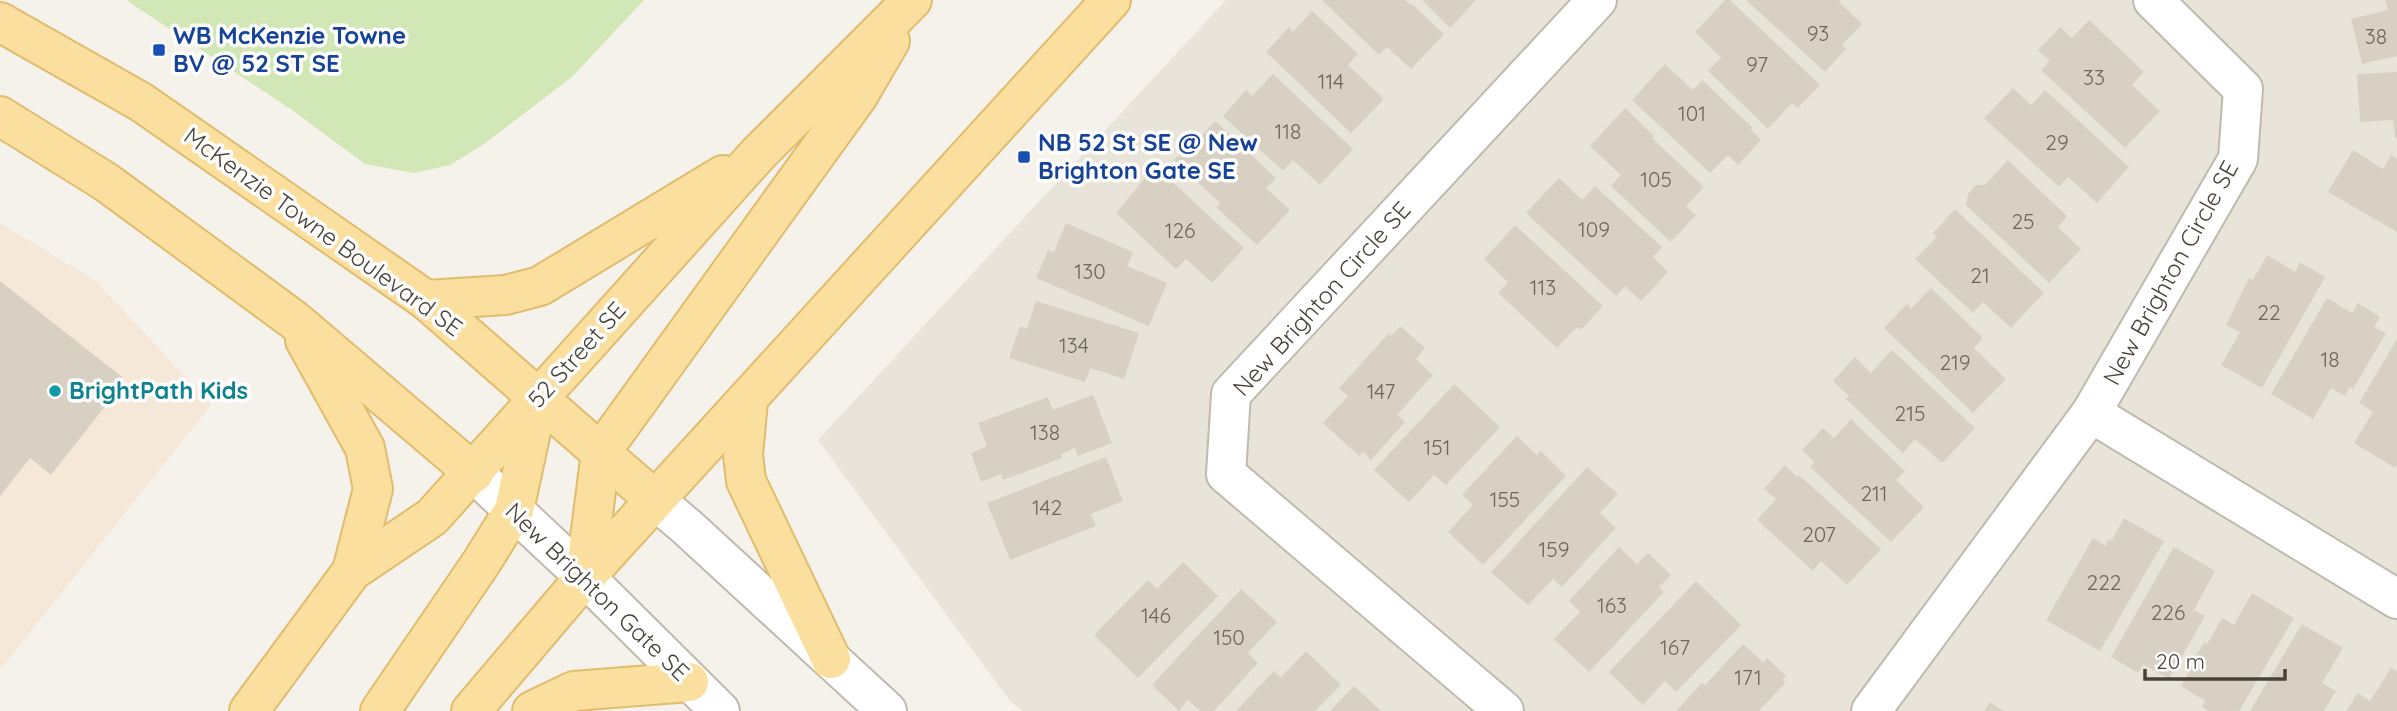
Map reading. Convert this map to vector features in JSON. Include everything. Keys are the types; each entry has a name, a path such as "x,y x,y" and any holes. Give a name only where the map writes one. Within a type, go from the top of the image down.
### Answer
{"main road":[{"name":"52 Street SE","path":"249,711 352,571 432,517 758,154 913,0"},
{"path":"585,578 601,452 858,96 913,0"},
{"path":"471,711 655,500 1111,0"},
{"name":"McKenzie Towne Boulevard SE","path":"0,22 141,102 426,300 655,500"},
{"path":"0,116 106,182 294,320 474,473"},
{"path":"426,300 506,295 540,286 758,154"},
{"path":"294,320 365,448 373,489 352,571"},
{"path":"380,711 481,563 513,510 539,397"},
{"path":"748,401 743,454 746,481 831,659"},
{"path":"532,711 574,691 689,682"}],"street":[{"name":"New Brighton Circle SE","path":"1504,711 1226,474 1231,394 1597,0"},
{"name":"New Brighton Circle SE","path":"1871,711 2091,413 2238,159 2243,89 2153,0"},
{"name":"New Brighton Circle SE","path":"2091,413 2397,599"},
{"name":"New Brighton Gate SE","path":"474,473 720,711"},
{"path":"655,500 887,711"}],"shaded area":[{"path":"1226,0 2397,0 2397,711 1023,711 1010,701 818,440"},
{"path":"0,223 96,281 211,405 0,670"}],"green space":[{"path":"126,0 644,0 572,77 484,144 450,165 414,173 365,164 292,110"}],"building":[{"path":"1322,0 1405,0 1444,34 1411,69 1387,47 1379,55"},
{"path":"1422,0 1476,0 1450,28"},
{"path":"1725,0 1730,0 1820,85 1798,108 1792,103 1768,129 1708,71 1721,58 1695,32"},
{"path":"1746,0 1841,0 1839,2 1862,24 1842,45 1846,49 1825,72"},
{"path":"2385,0 2397,0 2397,56 2362,64 2351,19 2388,10"},
{"path":"1312,11 1358,54 1348,65 1384,99 1351,133 1266,52 1289,27 1293,32"},
{"path":"2089,20 2144,72 2132,85 2160,111 2125,148 2041,70 2050,61 2038,50 2060,27 2072,38"},
{"path":"1665,64 1693,90 1702,80 1753,128 1751,130 1761,140 1738,165 1728,155 1710,173 1632,100"},
{"path":"2397,72 2395,138 2393,120 2360,122 2357,74"},
{"path":"1273,74 1353,149 1320,185 1293,160 1283,171 1223,116 1246,90 1252,96"},
{"path":"2013,88 2031,105 2045,90 2129,167 2097,203 2068,177 2059,187 1984,118"},
{"path":"1625,108 1654,136 1652,138 1704,187 1686,206 1696,215 1671,242 1611,186 1621,175 1590,146"},
{"path":"1215,121 1276,178 1266,188 1290,210 1257,245 1216,207 1220,203 1174,160"},
{"path":"2353,150 2383,169 2391,155 2397,159 2397,232 2328,192"},
{"path":"2008,160 2067,216 2058,227 2081,249 2049,283 1966,205 1968,194 1976,185 1985,185"},
{"path":"1155,166 1244,248 1212,283 1186,259 1176,269 1116,213"},
{"path":"1559,178 1582,200 1595,186 1662,247 1653,257 1668,272 1641,301 1625,286 1616,296 1526,213"},
{"path":"1955,209 2044,293 2011,328 1983,302 1973,313 1915,259 1937,237 1933,233"},
{"path":"1066,223 1133,252 1127,266 1167,283 1149,326 1036,278 1048,250 1054,252"},
{"path":"1515,225 1603,306 1581,330 1577,327 1557,348 1498,293 1508,282 1484,259"},
{"path":"2267,255 2295,272 2300,262 2325,277 2262,388 2221,365 2240,332 2226,325 2249,278 2253,280"},
{"name":"BrightPath Kids","path":"0,281 122,377 106,398 110,400 51,475 30,458 0,496"},
{"path":"1931,288 1983,338 1974,348 2006,379 1973,413 1884,328 1907,304 1911,309"},
{"path":"2327,298 2352,313 2358,303 2380,317 2374,327 2386,333 2353,389 2350,387 2345,396 2331,388 2313,419 2271,394"},
{"path":"1036,301 1139,333 1124,379 1090,368 1085,382 1009,358 1020,326 1027,329"},
{"path":"1400,326 1425,348 1416,359 1433,375 1397,415 1405,422 1371,460 1363,452 1359,456 1323,423 1348,396 1339,388 1389,333 1391,336"},
{"path":"2397,339 2395,468 2354,443 2373,412 2359,403"},
{"path":"1892,350 1975,428 1942,463 1915,439 1903,453 1846,399 1849,396 1833,381 1855,357 1871,373"},
{"path":"1454,384 1500,427 1446,485 1434,475 1409,502 1374,470"},
{"path":"1093,395 1112,443 1078,456 1075,448 1061,454 1062,458 1003,480 1001,474 981,482 971,453 987,446 978,423 1048,397 1053,410"},
{"path":"1851,419 1905,471 1896,480 1924,507 1891,542 1810,467 1814,462 1802,450 1823,428 1834,438"},
{"path":"1517,436 1537,455 1541,451 1566,476 1483,565 1448,532 1473,505 1462,495"},
{"path":"1106,457 1123,501 1091,514 1096,526 1010,560 987,503"},
{"path":"1785,465 1881,549 1847,585 1821,561 1813,571 1757,520 1776,499 1764,489"},
{"path":"1587,467 1618,494 1600,513 1616,528 1562,587 1553,579 1528,605 1491,572"},
{"path":"2124,518 2164,541 2100,651 2046,620 2093,538 2105,546 2109,539 2112,540"},
{"path":"1619,547 1637,564 1648,553 1671,575 1659,587 1664,592 1589,672 1554,639 1580,612 1569,601"},
{"path":"2174,547 2215,571 2194,610 2205,616 2169,679 2143,664 2138,673 2111,657"},
{"path":"1183,562 1218,596 1138,678 1094,635 1148,580 1157,589"},
{"path":"1696,581 1741,625 1676,692 1665,681 1643,705 1609,672"},
{"path":"1241,589 1277,622 1248,653 1258,663 1214,711 1200,711 1188,700 1179,711 1152,685"},
{"path":"2252,593 2294,618 2239,711 2208,711 2202,707 2205,701 2181,686 2204,642 2207,644 2222,618 2234,625"},
{"path":"2302,624 2343,648 2322,683 2336,691 2324,711 2250,711"},
{"path":"1743,644 1763,662 1767,658 1786,676 1783,680 1785,683 1759,711 1676,711 1702,683 1705,685"},
{"path":"1306,651 1341,685 1315,711 1236,711 1274,671 1281,677"},
{"path":"2391,668 2397,671 2397,711 2346,711 2358,693 2370,701"},
{"path":"1354,686 1381,711 1330,711"},
{"path":"1990,702 2004,711 1984,711"}],"place":[{"name":"WB McKenzie Towne BV @ 52 ST SE","path":"159,50"},
{"name":"NB 52 St SE @ New Brighton Gate SE","path":"1024,157"},
{"name":"BrightPath Kids","path":"55,391"}]}
